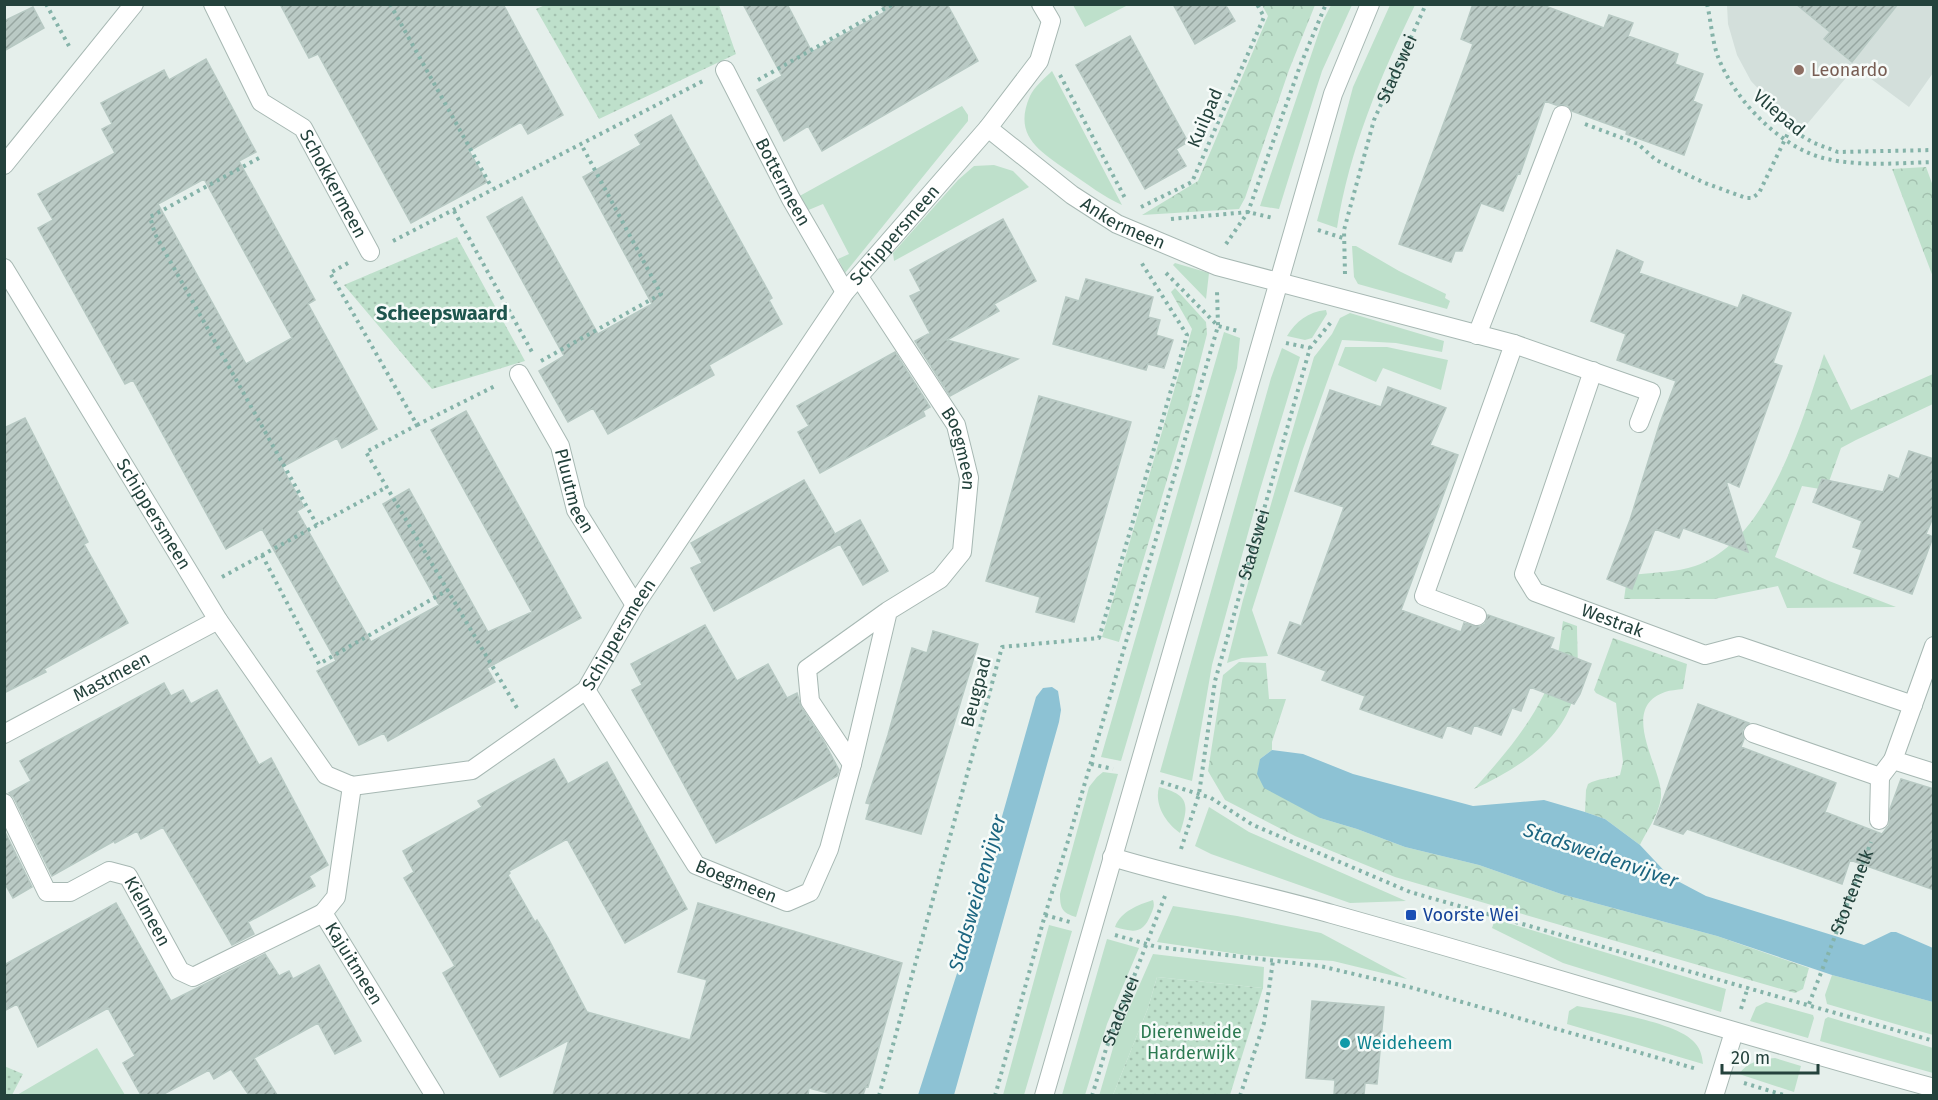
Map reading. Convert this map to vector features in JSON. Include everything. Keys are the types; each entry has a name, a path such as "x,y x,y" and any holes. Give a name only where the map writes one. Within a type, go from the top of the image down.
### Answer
{"street":[{"path":"4,165 134,4"},
{"name":"Schokkermeen","path":"213,4 261,102 303,128 370,252"},
{"name":"Schippersmeen","path":"4,268 218,620 326,775 352,786 472,770 586,690 634,605 845,292 988,128 1039,61 1051,21 1041,4"},
{"path":"1044,1095 1333,94 1370,4"},
{"name":"Bottermeen","path":"725,70 791,199 845,292"},
{"path":"1477,335 1562,115"},
{"name":"Ankermeen","path":"988,128 1072,195 1117,224 1217,266 1279,283"},
{"name":"Boegmeen","path":"852,765 810,701 807,669 888,611 940,579 962,552 969,478 956,425 859,277"},
{"path":"1279,283 1514,344 1652,392 1639,423"},
{"path":"1477,616 1425,596 1514,344"},
{"name":"Westrak","path":"1593,371 1524,574 1535,592 1705,655 1739,646 1912,705"},
{"name":"Pluutmeen","path":"519,374 560,446 576,510 634,605"},
{"name":"Boegmeen","path":"586,690 696,865 787,902 810,892 829,849 852,765 888,611"},
{"name":"Mastmeen","path":"4,734 218,620"},
{"path":"1879,820 1880,777 1893,760 1934,646"},
{"path":"1753,733 1880,777"},
{"path":"1893,760 1934,773"},
{"name":"Kajuitmeen","path":"352,786 336,897 323,913 435,1095"},
{"name":"Kielmeen","path":"4,803 47,892 70,892 108,870 128,876 180,971 193,976 323,913"},
{"path":"1112,857 1173,875 1329,913 1934,1088"},
{"path":"1714,1095 1734,1032"}],"path":[{"path":"46,4 82,70"},
{"path":"390,4 492,188"},
{"path":"417,425 330,273 743,60 756,81 893,4"},
{"name":"Kuilpad","path":"1133,212 1192,182 1264,17 1257,4"},
{"path":"995,1095 1045,915 1218,326 1217,266 1228,239 1248,212 1300,66 1326,4"},
{"name":"Stadswei","path":"1092,1095 1106,1049 1173,875 1198,794 1215,681 1310,348 1331,323 1342,299 1346,268 1344,230 1374,120 1426,4"},
{"name":"Vliepad","path":"1707,4 1717,54 1729,81 1744,104 1785,138 1821,158 1844,162 1864,164 1934,162"},
{"name":"Ankermeen","path":"1041,55 1055,65 1127,201"},
{"path":"1562,115 1638,144 1656,160 1705,183 1746,198 1752,198 1759,193 1790,129 1814,143 1838,152 1934,150"},
{"path":"530,729 366,452 519,374 661,294 581,144"},
{"path":"260,158 150,217 155,234 317,525"},
{"path":"454,211 538,363"},
{"name":"Beugpad","path":"879,1095 1002,647 1100,638 1187,335 1117,224"},
{"path":"199,590 387,487"},
{"path":"262,555 319,664 449,590"},
{"path":"1198,794 1212,798 1253,825 1410,892 1934,1041"},
{"name":"Stortemelk","path":"1809,1004 1879,820"},
{"path":"1157,947 1320,966 1413,988 1787,1095"},
{"path":"1240,1095 1264,1023 1273,961"}],"shaded area":[{"name":"Leonardo","path":"1727,5 1933,5 1933,73 1909,107 1855,67 1803,129 1780,112 1751,81 1737,55 1728,24"}],"green space":[{"path":"545,5 719,5 736,54 599,119 536,9"},
{"path":"1073,5 1128,5 1085,27"},
{"path":"1262,5 1315,5 1239,209 1142,215 1198,181 1268,16"},
{"path":"1331,5 1352,5 1322,71 1279,209 1260,206 1322,23"},
{"path":"1390,5 1415,5 1390,58 1358,142 1349,170 1337,228 1317,221 1353,87"},
{"path":"1052,71 1122,205 1049,158 1032,142 1027,133 1025,110 1030,96"},
{"path":"962,106 968,115 968,121 845,273 838,259 849,254 823,204 794,216 787,203"},
{"path":"994,165 1013,171 1029,187 894,261 893,253 958,180 974,166"},
{"path":"1926,167 1933,186 1933,277 1892,169"},
{"path":"457,237 525,361 432,389 344,285"},
{"path":"1352,246 1356,246 1399,271 1446,294 1445,298 1450,301 1447,309 1358,284 1354,277"},
{"path":"1175,263 1209,273 1206,299 1173,265"},
{"path":"1175,288 1206,322 1207,334 1188,409 1119,642 1102,637 1192,329 1171,292"},
{"path":"1326,310 1327,314 1312,338 1305,340 1287,336 1303,318"},
{"path":"1350,313 1444,341 1442,352 1396,343 1342,340 1303,449 1252,610 1268,656 1242,658 1227,663 1243,600 1314,357 1332,334 1340,318"},
{"path":"1224,332 1240,338 1237,368 1121,761 1101,757"},
{"path":"1345,347 1387,347 1448,360 1441,390 1383,368 1376,382 1338,365"},
{"path":"1282,348 1300,357 1259,493 1212,665 1192,781 1160,772 1271,378"},
{"path":"1824,354 1851,410 1933,374 1933,404 1841,448 1826,490 1802,486 1775,557 1896,607 1787,608 1778,586 1714,599 1624,599 1626,585 1631,575 1695,566 1721,552 1743,532 1779,475 1805,411"},
{"path":"1563,621 1577,626 1577,678 1568,712 1559,727 1535,752 1505,773 1474,789 1524,728 1544,695 1557,658"},
{"path":"1613,638 1687,664 1683,689 1665,692 1652,700 1645,711 1643,724 1645,738 1659,781 1661,799 1657,813 1640,845 1605,819 1585,812 1588,784 1620,775 1623,762 1616,703 1594,690"},
{"path":"1239,662 1266,663 1269,699 1286,699 1272,742 1272,750 1260,759 1320,818 1405,847 1479,865 1561,894 1717,936 1809,968 1803,989 1795,993 1395,877 1295,836 1225,800 1208,771 1223,675"},
{"path":"1103,772 1118,774 1076,917 1063,909 1060,894 1089,787"},
{"path":"1159,787 1177,794 1184,802 1185,815 1180,833 1162,813 1158,800"},
{"path":"1209,807 1249,832 1406,901 1350,903 1211,854 1195,846"},
{"path":"1153,900 1154,906 1151,914 1141,929 1132,931 1115,927 1126,913"},
{"path":"1173,906 1321,933 1407,979 1333,961 1245,955 1157,942"},
{"path":"1495,919 1726,989 1721,1012 1563,963 1492,928"},
{"path":"1049,925 1072,931 1024,1095 1003,1095"},
{"path":"1107,939 1139,948 1107,1024 1085,1095 1062,1095"},
{"path":"1153,954 1264,967 1263,988 1157,977 1148,1008 1113,1095 1099,1096 1115,1041"},
{"path":"1832,975 1933,1002 1933,1035 1827,1004 1825,995"},
{"name":"Dierenweide Harderwijk","path":"1157,977 1263,988 1230,1095 1113,1095 1148,1008"},
{"path":"1766,1002 1813,1015 1808,1038 1750,1021 1756,1007"},
{"path":"1577,1006 1640,1018 1673,1029 1695,1043 1701,1053 1703,1064 1567,1024 1569,1011"},
{"path":"1828,1017 1933,1048 1933,1073 1820,1041 1825,1019"},
{"path":"97,1048 125,1095 17,1095"},
{"path":"1775,1058 1801,1066 1794,1092 1739,1074 1755,1062"},
{"path":"4,1066 23,1074 12,1095 5,1095"}],"water":[{"path":"1052,687 1058,691 1061,710 1059,722 954,1095 918,1095 960,964 1036,697 1043,688"},
{"name":"Stadsweidenvijver","path":"1272,750 1303,754 1353,774 1473,806 1544,800 1605,819 1640,845 1670,877 1706,896 1864,945 1891,932 1896,932 1933,948 1933,1002 1832,975 1717,936 1561,894 1479,865 1405,847 1320,818 1264,788 1257,774 1260,759"}],"building":[{"path":"280,4 503,4 563,115 528,134 521,122 469,151 487,182 411,223 318,54 309,58"},
{"path":"743,4 787,4 812,52 885,12 881,4 947,4 978,61 822,151 808,126 784,141 757,90 782,76"},
{"path":"1173,4 1225,4 1235,21 1195,44"},
{"path":"1473,4 1540,4 1604,28 1609,15 1633,23 1628,36 1678,54 1675,64 1703,74 1693,101 1702,105 1684,155 1572,111 1567,105 1556,105 1545,101 1520,174 1518,173 1503,211 1481,203 1462,251 1455,251 1451,262 1399,244 1473,44 1461,39"},
{"path":"1796,4 1898,4 1852,62 1824,39 1830,32"},
{"path":"33,7 44,28 4,51 4,21"},
{"path":"1130,36 1188,142 1176,149 1186,166 1145,189 1076,65"},
{"path":"206,59 256,152 239,161 315,300 308,304 377,429 342,448 337,438 282,467 304,507 297,511 371,642 439,605 383,504 409,489 488,632 532,612 431,430 466,411 581,618 487,668 495,682 388,741 384,733 359,745 317,671 336,661 262,529 226,549 133,380 125,384 38,228 53,220 38,194 115,153 102,129 112,124 101,103 164,70 169,80","holes":["204,179 292,338 246,364 158,204"]},
{"path":"671,115 772,298 769,300 782,324 709,365 714,375 608,434 593,408 568,422 539,371 564,356 487,217 522,197 598,334 652,304 583,177 641,145 635,135"},
{"path":"1003,219 1036,281 994,304 999,311 947,340 1018,359 950,396 915,341 928,334 931,335 910,296 921,291 910,270"},
{"path":"1617,250 1643,262 1639,273 1738,308 1743,295 1791,313 1773,363 1782,366 1739,487 1726,481 1748,552 1683,528 1679,538 1655,529 1632,589 1607,579 1630,520 1660,423 1676,381 1617,360 1626,334 1591,321"},
{"path":"1086,279 1153,297 1148,317 1160,320 1156,335 1173,340 1164,368 1148,364 1146,370 1053,344 1066,297 1079,301"},
{"path":"895,352 930,407 923,411 925,416 820,473 798,432 809,426 797,406"},
{"path":"1388,387 1446,408 1430,445 1458,455 1401,610 1461,632 1464,623 1479,627 1485,624 1488,615 1554,638 1550,648 1591,664 1574,704 1530,687 1521,711 1512,708 1501,735 1474,725 1471,734 1447,725 1442,738 1360,709 1365,696 1322,680 1326,671 1278,653 1290,622 1301,626 1344,507 1295,491 1330,390 1381,407"},
{"path":"1039,396 1131,422 1074,622 1036,612 1040,597 986,581"},
{"path":"25,418 88,542 84,544 128,623 44,669 46,672 4,693 4,428"},
{"path":"1909,451 1934,459 1934,515 1926,534 1933,537 1912,594 1854,573 1862,550 1853,547 1862,521 1813,502 1822,479 1883,492 1889,475 1899,479"},
{"path":"804,480 835,534 860,520 888,571 863,585 840,544 714,611 691,568 702,563 691,543"},
{"path":"705,625 737,681 768,664 787,698 797,693 801,707 839,770 837,776 716,843 632,690 642,685 631,664"},
{"path":"933,631 978,644 921,834 866,819 870,804 866,803 912,648 927,653"},
{"path":"164,683 171,696 183,690 191,704 217,690 259,765 271,758 328,865 309,876 315,886 248,922 254,934 232,945 163,827 141,839 137,831 115,843 114,841 52,876 14,798 9,793 31,781 20,761"},
{"path":"1698,704 1749,723 1742,730 1744,739 1741,747 1836,783 1825,812 1882,834 1889,825 1890,809 1901,779 1934,789 1934,890 1850,860 1842,884 1687,829 1683,834 1654,824"},
{"path":"554,759 568,784 607,762 687,909 625,943 567,839 509,871 508,875 535,922 537,920 548,938 587,1012 690,1040 707,980 678,972 698,903 902,963 868,1087 866,1086 863,1095 835,1095 809,1088 808,1095 553,1095 569,1040 500,1077 443,973 455,966 404,878 414,872 403,851 482,807 478,801"},
{"path":"4,830 32,887 13,898 4,882"},
{"path":"116,903 171,1001 265,954 279,976 289,971 293,979 319,965 361,1041 335,1054 318,1023 254,1058 277,1095 249,1095 231,1069 214,1079 209,1070 162,1095 141,1095 123,1063 135,1056 108,1008 38,1047 17,1004 4,1011 4,965"},
{"name":"Weideheem","path":"1312,1001 1384,1007 1377,1084 1365,1083 1364,1095 1334,1095 1335,1080 1306,1078"}],"place":[{"name":"Leonardo","path":"1799,70"},
{"name":"Voorste Wei","path":"1411,915"},
{"name":"Weideheem","path":"1345,1043"}],"district":[{"name":"Scheepswaard","path":"442,313"}]}
